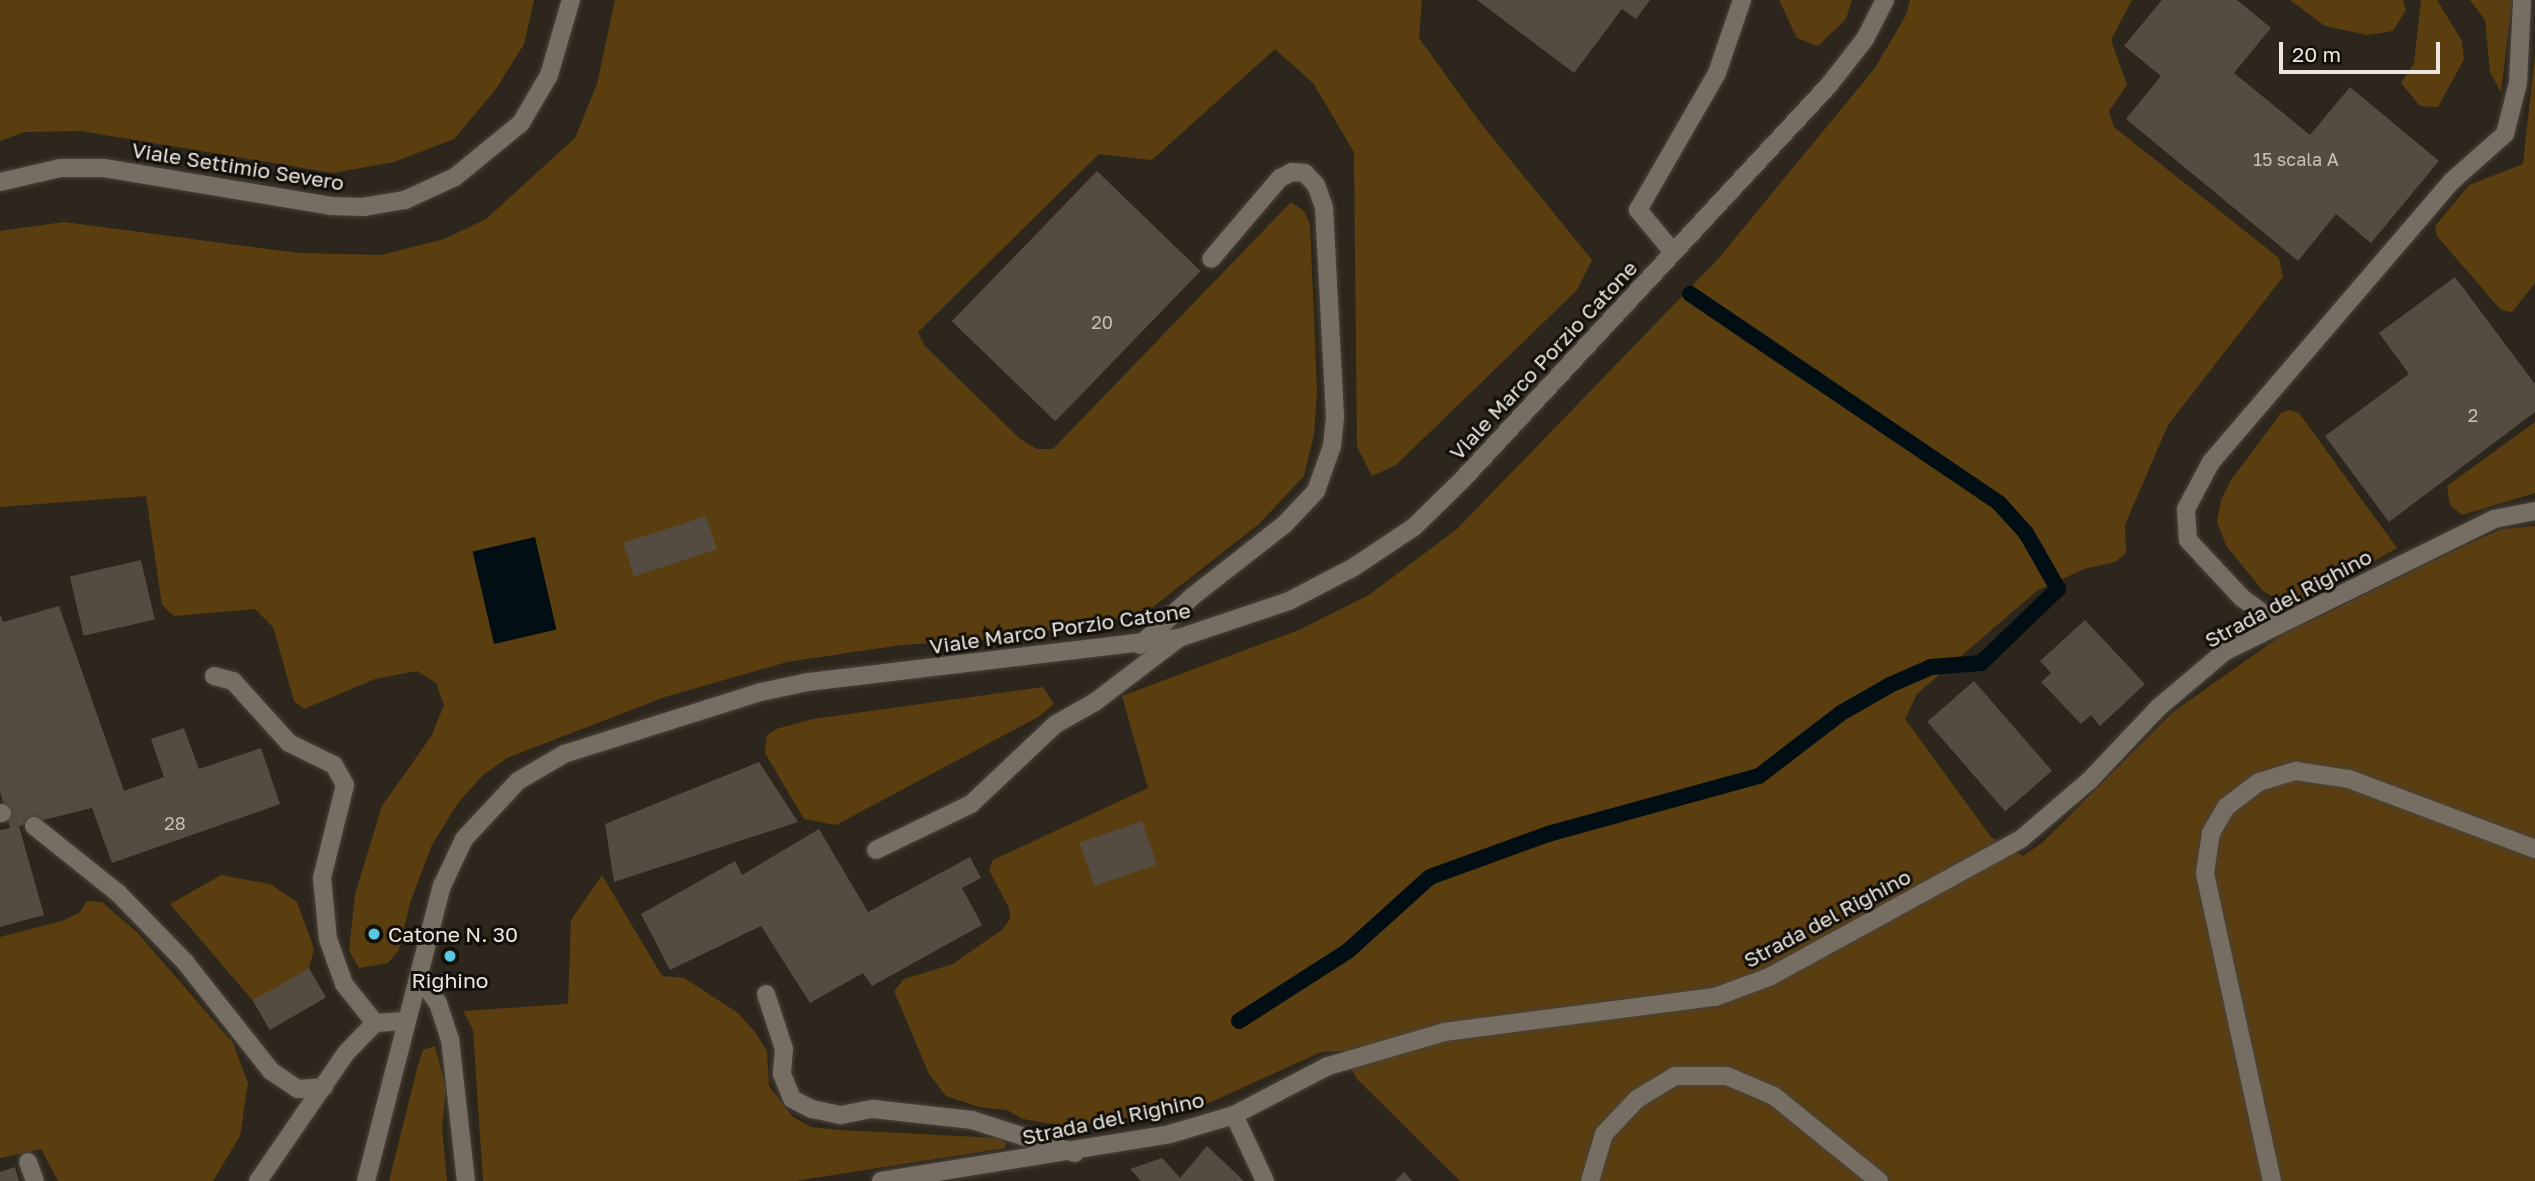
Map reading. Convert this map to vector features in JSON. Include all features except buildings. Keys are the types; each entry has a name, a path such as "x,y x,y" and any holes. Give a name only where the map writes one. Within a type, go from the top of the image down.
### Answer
{"street":[{"name":"Viale Settimio Severo","path":"0,182 60,168 104,168 320,205 363,208 405,200 455,177 521,123 549,75 571,0"},
{"path":"1673,252 1638,210 1717,72 1742,0"},
{"name":"Viale Marco Porzio Catone","path":"366,1181 405,1021 442,886 464,838 508,789 564,754 662,720 808,682 1140,645 1179,638 1289,601 1354,567 1414,527 1673,252 1829,85 1866,39 1885,0"},
{"path":"2278,624 2242,598 2188,540 2186,509 2211,462 2452,181 2505,134 2518,83 2522,0"},
{"path":"1140,645 1284,525 1316,491 1332,446 1335,417 1324,207 1316,185 1305,173 1280,178 1211,259"},
{"name":"Strada del Righino","path":"881,1181 1075,1153 1170,1134 1234,1115 1328,1066 1444,1032 1715,997 1769,977 2021,839 2089,781 2159,707 2215,660 2278,624 2494,519 2535,511"},
{"path":"876,850 971,804 1056,724 1095,702 1179,638"},
{"path":"214,676 233,681 289,743 334,765 345,785 322,878 328,939 344,984 376,1023"},
{"path":"2272,1181 2205,873 2211,833 2226,807 2259,782 2296,771 2336,777 2535,849"},
{"path":"34,826 118,893 176,952 271,1071 298,1089 324,1087"},
{"path":"419,977 438,1003 450,1039 466,1181"},
{"path":"766,994 784,1049 782,1074 792,1099 812,1110 841,1115 873,1109 972,1120 1075,1153"},
{"path":"258,1181 346,1053 376,1023 405,1021"},
{"path":"1590,1181 1604,1134 1637,1099 1675,1076 1727,1076 1774,1096 1879,1181"},
{"path":"1234,1115 1265,1181"},
{"path":"28,1162 35,1181"}],"shaded area":[{"path":"0,0 534,0 524,44 496,89 454,139 394,162 333,173 81,131 25,132 0,141"},
{"path":"615,0 1422,0 1419,38 1482,125 1592,260 1577,290 1396,465 1372,476 1357,447 1354,152 1313,83 1275,49 1152,160 1099,154 918,332 924,345 1019,438 1037,449 1053,449 1291,202 1304,211 1310,224 1317,391 1314,434 1304,476 1259,524 1144,614 1010,638 901,645 787,662 665,697 507,758 482,776 458,803 432,845 410,903 399,950 388,963 359,968 349,951 355,894 382,806 432,735 444,705 436,683 417,671 375,679 304,709 294,701 273,627 255,609 174,616 162,605 146,496 0,507 0,231 64,222 298,253 381,255 444,239 486,219 575,138 597,84"},
{"path":"1779,0 1852,0 1846,19 1818,46 1797,38"},
{"path":"1910,0 2132,0 2111,40 2127,85 2109,111 2114,127 2279,258 2283,277 2168,425 2125,525 2126,553 2115,562 2084,569 2038,590 1917,694 1905,719 1991,837 2023,856 2042,843 2173,712 2282,635 2502,529 2535,526 2535,1181 1460,1181 1357,1079 1342,1051 1321,1052 1200,1107 1070,1127 1023,1119 1007,1110 979,1107 946,1096 929,1074 894,991 904,979 953,964 1003,929 1010,919 1009,908 989,870 993,860 1148,788 1122,696 1299,630 1369,595 1457,529 1718,259 1875,68 1906,15"},
{"path":"2290,0 2403,0 2406,10 2393,31 2367,35 2325,26"},
{"path":"2421,0 2437,0 2462,41 2464,59 2438,107 2420,106 2401,83 2414,63"},
{"path":"2470,0 2512,0 2501,92 2490,72 2485,20"},
{"path":"2535,55 2535,283 2512,312 2501,310 2437,236 2435,226 2469,185 2523,164"},
{"path":"2289,410 2299,413 2397,548 2308,599 2284,603 2263,591 2227,547 2217,522 2221,500 2231,480 2281,413"},
{"path":"2535,422 2535,493 2462,515 2450,505 2447,486"},
{"path":"535,537 556,630 494,644 473,551"},
{"path":"1043,687 1054,704 1040,716 836,825 804,819 765,753 767,735 776,729 813,719"},
{"path":"221,875 270,884 297,902 314,949 309,968 254,1002 170,904"},
{"path":"602,875 662,976 684,978 738,1013 755,1032 767,1051 769,1086 793,1117 811,1127 998,1138 1006,1142 1005,1148 795,1181 483,1181 473,1030 463,1011 568,1004 571,920"},
{"path":"87,901 102,902 137,932 233,1043 248,1083 240,1136 213,1181 58,1181 41,1149 0,1158 0,937 62,921 79,913"},
{"path":"435,1046 446,1088 442,1129 447,1181 389,1181 423,1050"}],"waterway":[{"path":"1239,1021 1348,951 1430,877 1548,834 1759,776 1841,713 1890,685 1931,667 1981,663 2058,589 2026,533 1999,503 1690,294"}],"place":[{"name":"Catone N. 30","path":"374,934"},
{"name":"Righino","path":"450,956"}]}
